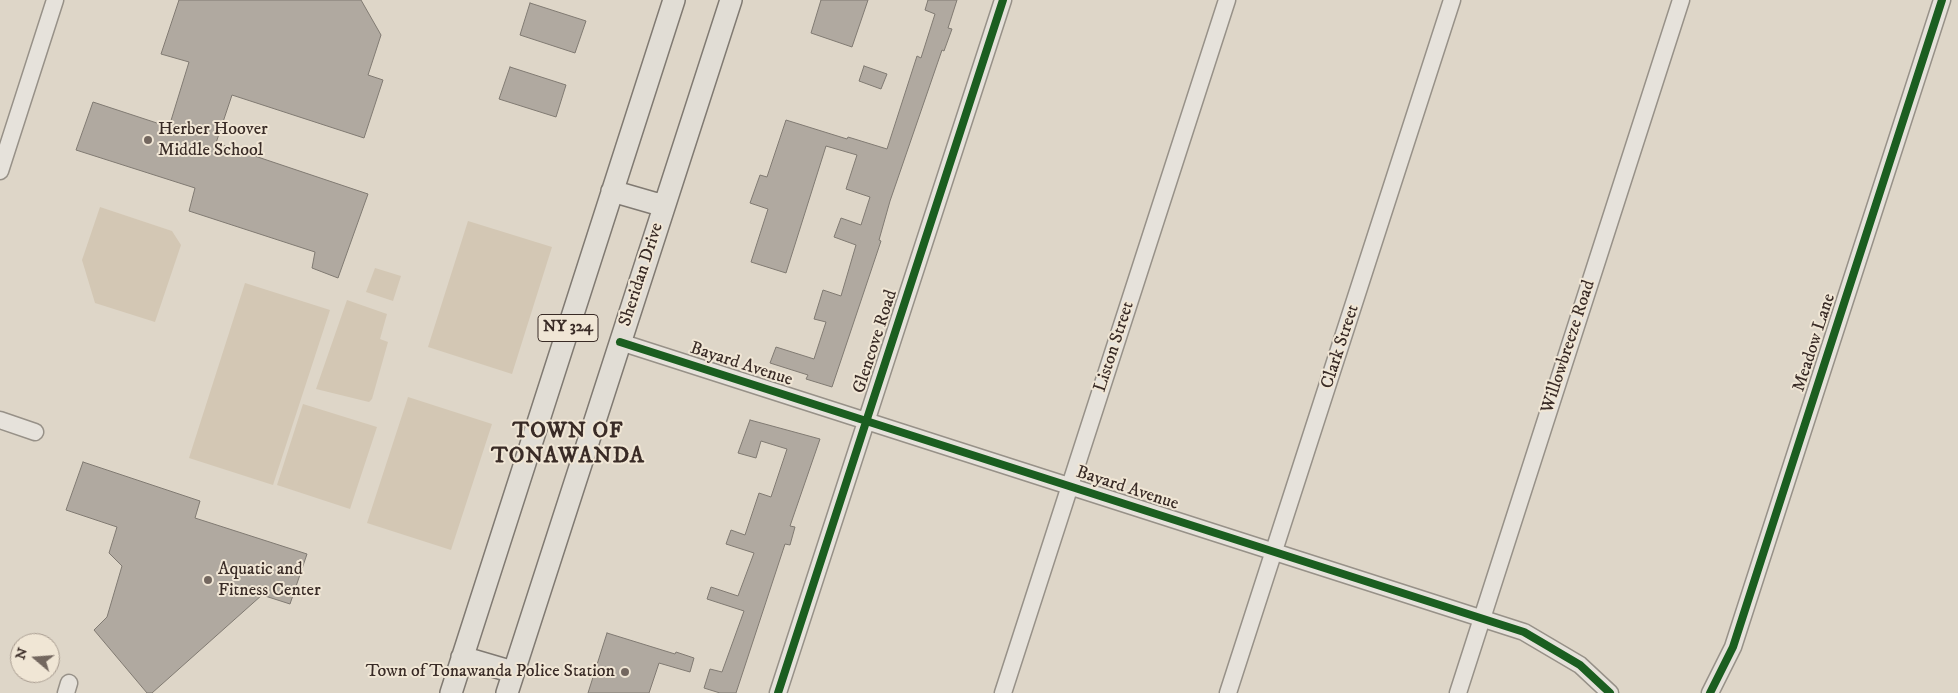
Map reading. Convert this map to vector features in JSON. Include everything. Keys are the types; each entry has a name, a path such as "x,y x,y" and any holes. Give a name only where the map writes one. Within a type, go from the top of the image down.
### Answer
{"main road":[{"name":"NY 324","path":"450,693 674,0"},
{"name":"Sheridan Drive","path":"507,693 730,0"},
{"path":"612,191 664,206"},
{"path":"462,657 513,672"}],"street":[{"path":"0,171 55,0"},
{"name":"Glencove Road","path":"778,693 1002,0"},
{"name":"Liston Street","path":"1003,693 1227,0"},
{"name":"Clark Street","path":"1228,693 1452,0"},
{"name":"Willowbreeze Road","path":"1458,693 1681,0"},
{"name":"Meadow Lane","path":"1710,693 1733,647 1942,0"},
{"name":"Bayard Avenue","path":"620,342 1524,632 1580,666 1610,693"},
{"path":"0,420 35,432"}],"shaded area":[{"path":"100,207 172,231 181,245 155,322 95,303 82,260"},
{"path":"468,221 552,247 512,374 428,347"},
{"path":"375,268 401,276 393,301 366,292"},
{"path":"245,283 330,310 273,485 189,458"},
{"path":"347,300 387,314 380,339 388,342 372,399 369,402 316,389"},
{"path":"408,397 492,424 451,550 367,523"},
{"path":"303,404 377,427 350,509 277,485"}],"building":[{"name":"Herber Hoover Middle School","path":"179,0 361,0 381,35 368,75 383,80 364,138 232,95 216,143 368,194 338,278 312,268 315,252 189,211 195,188 76,150 93,102 169,127 189,62 161,54"},
{"path":"821,0 868,0 852,47 811,33"},
{"path":"928,0 957,0 948,28 952,29 944,51 942,50 890,201 879,240 881,241 832,387 806,379 808,375 770,363 776,347 814,359 826,322 814,319 823,290 841,296 856,245 834,237 841,218 861,225 870,197 846,189 857,155 826,146 786,273 751,262 768,209 750,203 760,175 767,177 786,120 887,149 917,56 921,58 935,14 925,10"},
{"path":"530,3 586,21 575,53 520,35"},
{"path":"864,66 887,74 881,89 859,81"},
{"path":"510,67 566,85 556,117 499,99"},
{"path":"750,420 820,439 790,526 795,527 790,545 785,544 736,693 720,693 704,688 710,669 722,672 744,611 707,599 711,587 738,596 754,553 726,544 731,530 745,535 759,493 771,497 787,449 761,441 756,458 738,453"},
{"name":"Aquatic and Fitness Center","path":"83,462 200,501 195,518 307,554 290,604 262,595 152,693 147,693 94,630 107,617 122,566 109,553 117,527 66,510"},
{"name":"Town of Tonawanda Police Station","path":"607,633 694,658 690,672 659,663 649,693 588,693"}],"cycle path":[{"path":"778,693 1003,0"},
{"path":"1710,693 1733,647 1942,0"},
{"path":"620,342 1524,632 1580,665 1610,693"}],"place":[{"name":"Herber Hoover Middle School","path":"148,140"},
{"name":"Aquatic and Fitness Center","path":"208,580"},
{"name":"Town of Tonawanda Police Station","path":"625,672"}],"district":[{"name":"TOWN OF TONAWANDA","path":"568,445"}]}
